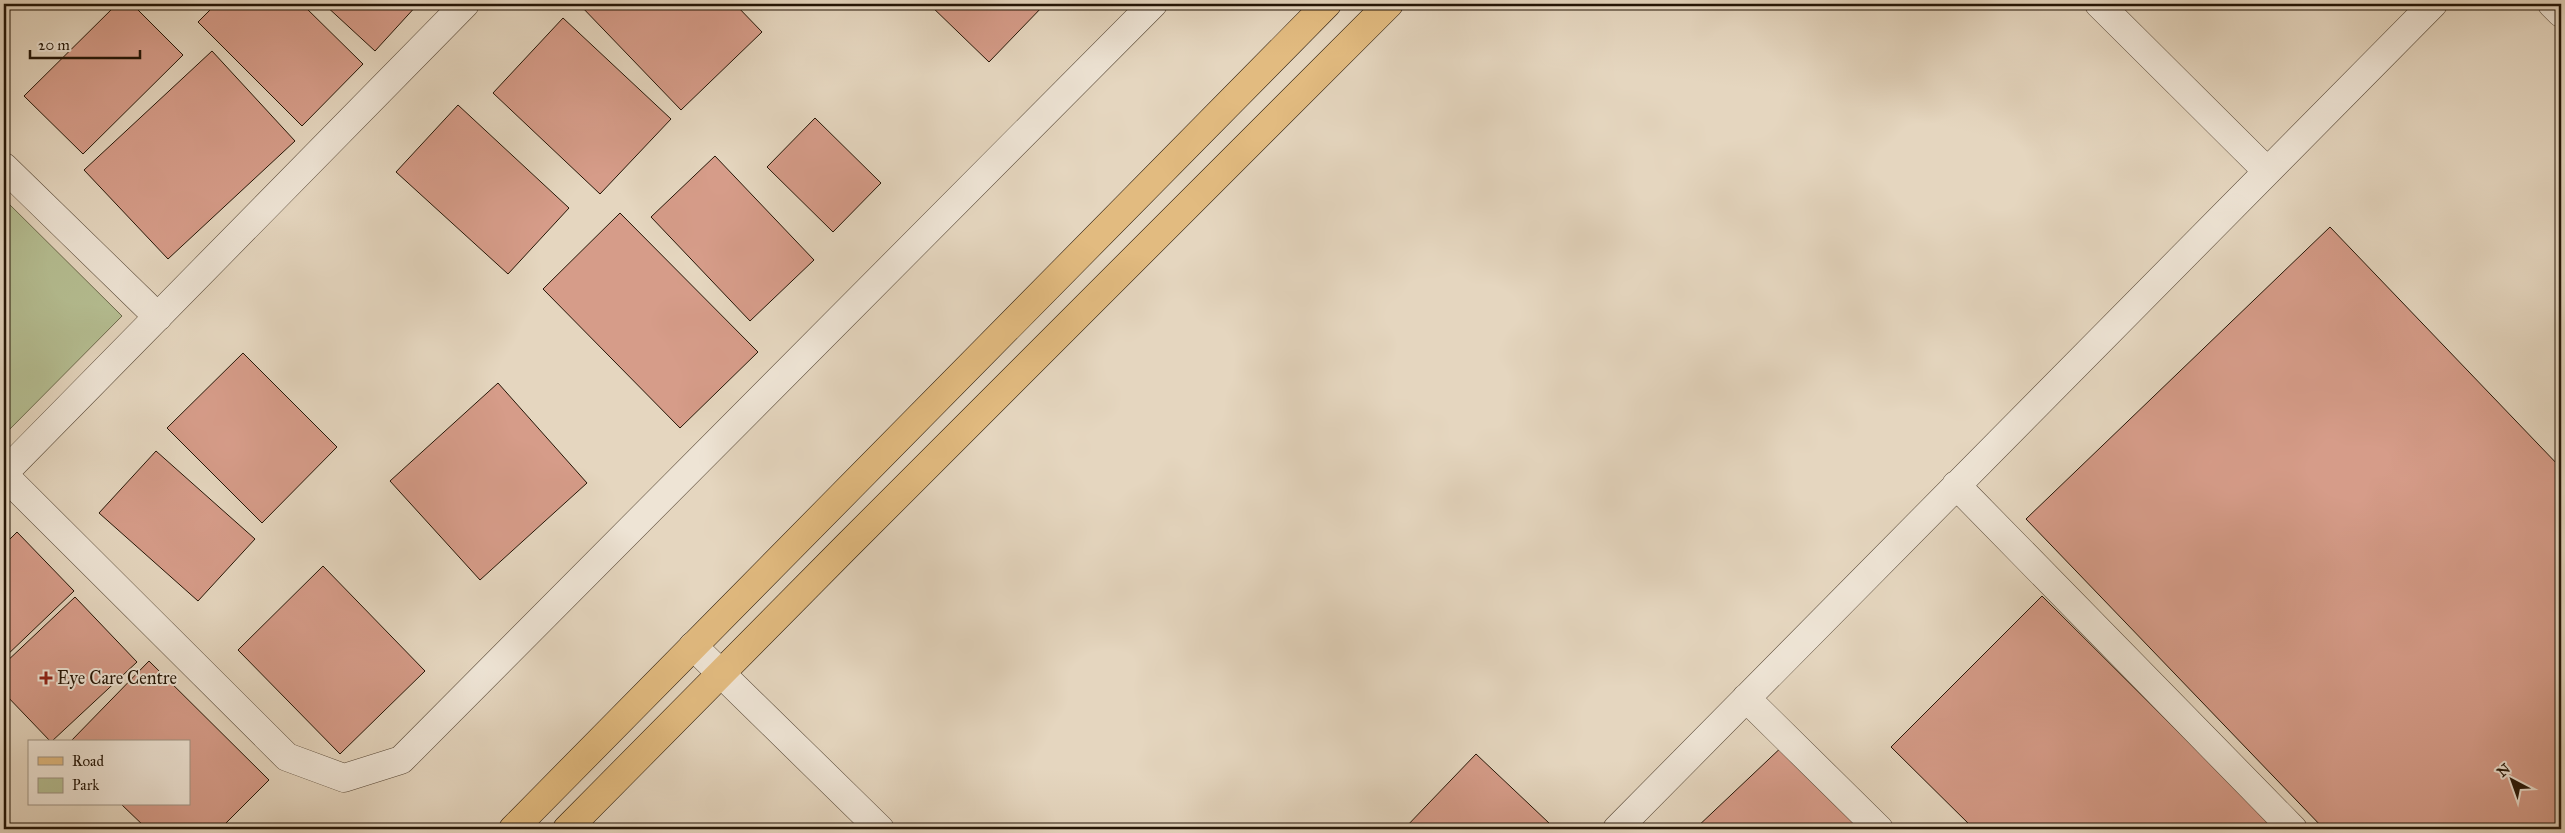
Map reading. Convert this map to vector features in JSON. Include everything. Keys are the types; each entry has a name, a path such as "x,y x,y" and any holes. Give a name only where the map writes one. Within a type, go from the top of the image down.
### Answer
{"main road":[{"path":"512,829 1327,4"},
{"path":"567,829 1389,4"}],"street":[{"path":"465,4 4,474 287,758 344,778 401,760 1153,4"},
{"path":"2099,4 2266,171"},
{"path":"1617,829 1956,484 2433,4"},
{"path":"2552,4 2561,13"},
{"path":"4,167 158,317"},
{"path":"1956,484 2293,829"},
{"path":"693,646 880,829"},
{"path":"1746,698 1879,829"}],"green space":[{"path":"4,199 122,316 4,435"}],"building":[{"path":"117,4 132,4 183,55 83,154 24,96"},
{"path":"216,4 302,4 363,64 302,126 198,22"},
{"path":"324,4 418,4 375,51"},
{"path":"579,4 735,4 762,32 681,110"},
{"path":"929,4 1045,4 989,62"},
{"path":"563,18 671,119 600,194 493,93"},
{"path":"212,51 295,141 168,259 84,170"},
{"path":"458,105 569,208 508,274 396,172"},
{"path":"815,118 881,183 833,232 767,167"},
{"path":"715,156 814,260 750,321 651,217"},
{"path":"620,213 758,352 680,428 543,289"},
{"path":"2330,227 2561,468 2561,829 2324,829 2026,519"},
{"path":"243,353 337,447 262,523 167,428"},
{"path":"498,383 587,483 480,580 390,481"},
{"path":"156,451 255,539 198,601 99,513"},
{"path":"17,532 74,591 4,658 4,545"},
{"path":"323,566 425,671 340,754 238,650"},
{"path":"2042,596 2276,829 1974,829 1891,747"},
{"path":"75,597 137,662 53,740 49,740 4,693 4,664"},
{"path":"149,661 269,780 220,829 147,829 123,806 190,806 190,740 72,740"},
{"path":"1787,742 1871,829 1695,829"},
{"path":"1476,754 1549,823 1542,829 1404,829"}],"place":[{"name":"Eye Care Centre","path":"46,678"}]}
